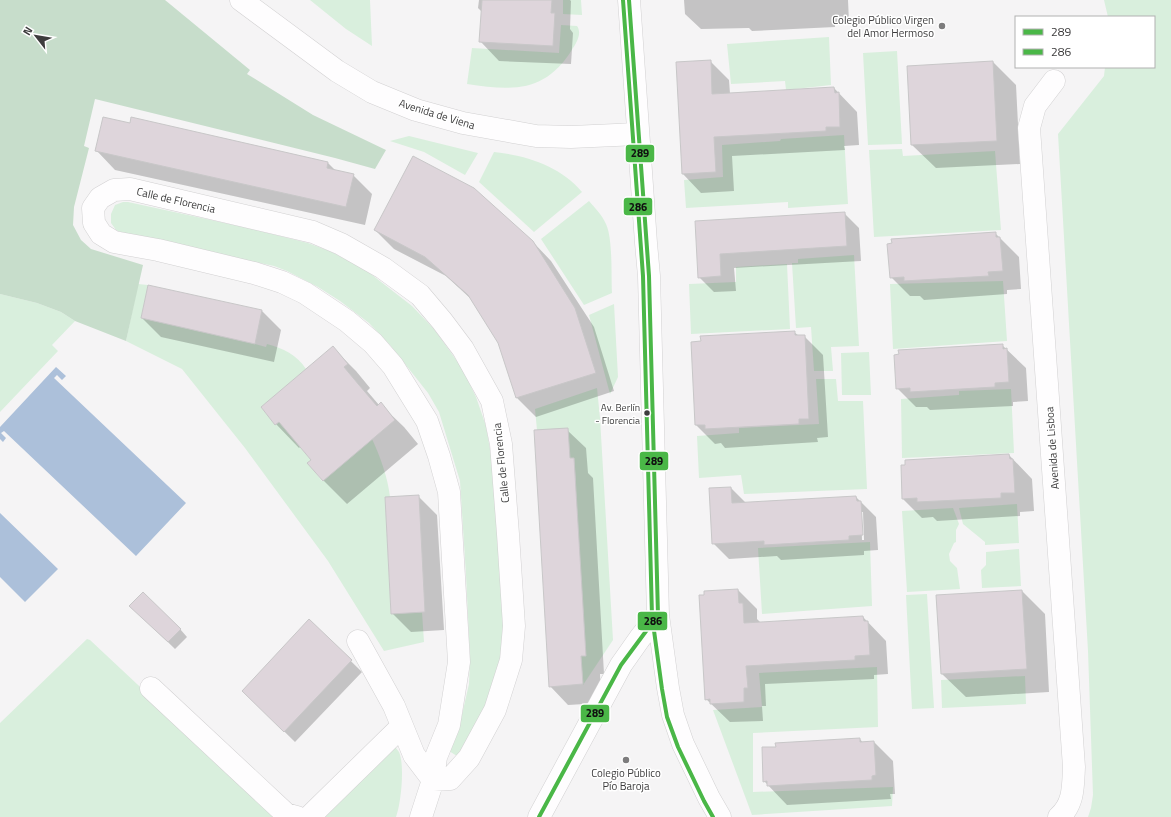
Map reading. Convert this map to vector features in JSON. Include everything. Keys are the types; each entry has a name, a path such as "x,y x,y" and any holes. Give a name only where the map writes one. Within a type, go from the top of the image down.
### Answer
{"street":[{"name":"Avenida de Viena","path":"242,0 337,71 372,92 416,110 463,123 536,136 571,137 638,134"},
{"path":"629,0 649,276 658,615 673,715 683,744 709,798 720,817"},
{"name":"Avenida de Lisboa","path":"1054,81 1035,106 1029,128 1074,768 1073,791 1070,803 1059,817"},
{"name":"Calle de Florencia","path":"421,817 433,780 436,757 449,725 459,662 449,492 439,456 426,421 393,366 373,343 347,321 305,293 282,282 254,273 158,250 114,242 101,234 94,223 93,208 100,198 114,190 130,189 313,232 341,244 383,268 420,295 463,349 492,400 501,444 514,626 511,660 495,710 469,758 450,779 433,780"},
{"path":"539,817 622,665 658,615"},
{"path":"358,641 394,706 414,755 433,780"},
{"path":"151,688 286,814 297,817"},
{"path":"309,817 402,726"}],"green space":[{"path":"0,0 165,0 250,70 247,74 313,115 386,150 375,169 95,99 84,146 89,148 74,207 73,225 81,240 91,249 143,265 126,341 75,321 61,312 37,303 0,294"},
{"path":"310,0 370,0 372,46 346,29"},
{"path":"563,0 581,0 582,15 563,14"},
{"path":"1104,0 1171,0 1171,817 1088,817 1093,795 1088,651 1058,134 1104,76 1105,68 1155,68 1155,16 1108,16"},
{"path":"561,25 577,26 579,34 573,48 563,63 552,74 527,86 514,88 499,88 467,84 472,48 559,53"},
{"path":"829,37 831,85 786,90 785,81 731,84 727,44"},
{"path":"897,51 902,144 868,145 863,53"},
{"path":"844,135 848,204 788,208 788,202 686,208 684,180 723,177 722,145"},
{"path":"409,136 478,153 465,175 424,152 390,141"},
{"path":"902,149 903,156 995,151 1001,230 874,237 869,150"},
{"path":"494,152 518,156 542,163 564,175 582,192 534,232 479,182"},
{"path":"589,201 606,224 610,239 612,293 584,305 541,239"},
{"path":"123,202 248,228 308,243 332,252 367,271 412,306 434,329 462,368 476,397 486,426 491,455 500,561 504,640 498,672 479,723 457,756 449,751 461,719 469,684 470,659 460,481 439,412 428,393 390,345 369,323 340,301 318,287 274,266 125,234 116,230 111,223 111,214 115,205"},
{"path":"854,255 859,346 831,347 833,371 814,371 811,327 796,328 792,263 798,263 798,259"},
{"path":"787,264 790,329 691,334 689,284 736,282 736,267"},
{"path":"1003,281 1007,341 893,349 890,284"},
{"path":"138,284 148,285 141,318 266,347 267,344 284,350 294,356 302,364 306,369 261,407 275,425 279,422 311,460 308,463 322,481 372,439 383,467 390,497 385,497 391,614 422,612 424,642 384,651 328,561 245,448 182,369 126,341"},
{"path":"0,294 37,303 61,312 75,321 52,345 58,351 0,412"},
{"path":"614,304 618,377 610,394 589,315"},
{"path":"869,352 871,395 842,395 841,353"},
{"path":"816,379 836,379 838,401 863,401 867,489 744,494 741,475 699,478 697,436 739,433 739,428 819,424"},
{"path":"597,388 613,640 583,685 581,656 586,655 581,575 571,481 576,481 574,458 570,458 537,430 535,409"},
{"path":"1011,389 1014,453 902,458 901,399 959,395 959,391"},
{"path":"1017,504 1019,543 985,545 985,542 963,524 959,508"},
{"path":"953,508 959,524 956,530 956,542 954,543 949,554 950,561 957,568 960,589 907,592 902,511"},
{"path":"870,542 872,606 762,614 758,548"},
{"path":"1019,549 1021,586 982,588 981,570 986,565 986,552"},
{"path":"927,594 934,708 912,709 906,595"},
{"path":"87,639 90,640 279,817 0,817 0,723"},
{"path":"877,667 878,727 753,733 753,792 893,787 892,806 752,815 713,710 762,707 759,673"},
{"path":"1025,676 1026,704 942,708 941,680"},
{"path":"391,742 399,752 402,766 401,794 396,817 320,817"}],"water":[{"path":"56,367 66,376 62,380 57,375 54,378 186,503 136,556 4,431 1,433 6,438 3,442 0,439 0,427"},
{"path":"0,513 58,569 25,602 0,577"}],"building":[{"path":"482,0 552,0 551,13 555,13 553,46 479,42"},
{"path":"711,60 712,94 834,87 835,93 839,92 840,127 826,127 826,131 714,137 716,172 682,174 676,62"},
{"path":"993,61 997,141 911,145 907,66"},
{"path":"103,117 130,123 131,117 328,162 327,168 354,174 346,207 95,151"},
{"path":"413,156 474,188 533,241 575,308 596,373 516,398 498,343 468,295 425,257 374,230"},
{"path":"845,212 847,246 720,254 721,276 698,278 695,221"},
{"path":"996,232 996,237 1000,237 1003,271 988,272 989,276 904,281 904,277 890,278 887,244 892,243 891,239"},
{"path":"148,285 262,310 255,344 141,318"},
{"path":"795,331 795,335 805,335 809,419 799,419 799,424 705,429 705,425 695,425 691,342 701,341 700,336"},
{"path":"1003,344 1003,349 1007,348 1009,382 995,383 995,387 910,392 910,388 896,389 894,355 899,354 898,350"},
{"path":"333,346 348,364 344,367 359,385 377,406 381,402 395,420 323,481 307,463 311,460 279,422 275,425 261,407"},
{"path":"568,428 570,458 574,458 586,656 581,656 583,684 549,687 534,430"},
{"path":"1009,454 1010,459 1013,459 1015,493 1001,493 1001,498 917,502 917,498 902,499 901,465 905,465 905,460"},
{"path":"731,487 732,503 856,496 857,501 861,501 863,535 849,536 849,540 764,545 764,541 712,544 709,488"},
{"path":"419,495 425,612 391,614 385,497"},
{"path":"738,589 739,603 743,603 744,623 863,616 864,621 868,621 870,655 855,656 855,660 746,666 748,688 744,688 744,702 710,704 710,699 705,700 699,595 704,595 704,591"},
{"path":"1022,590 1027,669 941,674 936,595"},
{"path":"143,592 181,629 168,642 129,606"},
{"path":"309,619 352,660 284,732 242,691"},
{"path":"860,738 860,742 874,741 876,775 872,776 872,780 767,786 767,781 763,782 762,747 776,747 775,743"}],"transit line":[{"name":"286","path":"623,0 643,276 652,616 667,717 678,747 713,817"},
{"name":"289","path":"629,0 649,276 658,615"},
{"name":"289","path":"539,817 621,665 658,615"}],"place":[{"name":"Colegio Público Virgen del Amor Hermoso","path":"942,26"},
{"name":"Av. Berlín - Florencia","path":"647,413"},
{"name":"Colegio Público Pío Baroja","path":"626,760"}]}
